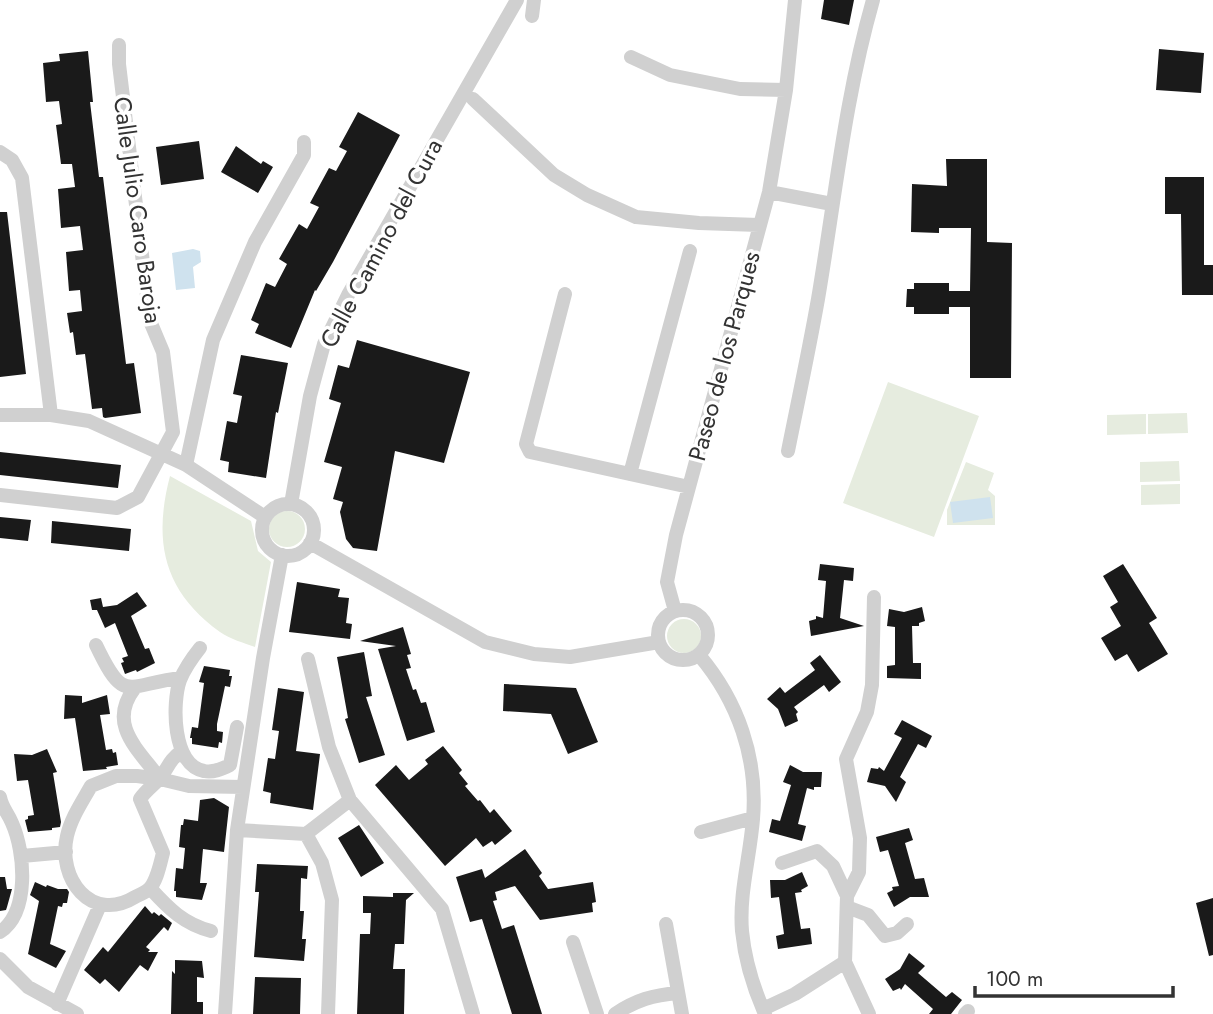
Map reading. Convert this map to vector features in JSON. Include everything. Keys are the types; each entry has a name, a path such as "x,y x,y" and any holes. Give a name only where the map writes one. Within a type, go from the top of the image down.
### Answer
{"street":[{"name":"Calle Camino del Cura","path":"291,504 310,396 324,344 355,284 517,0"},
{"path":"532,16 534,0"},
{"name":"Paseo de los Parques","path":"675,611 667,582 676,535 769,192 786,90 796,0"},
{"path":"788,451 818,299 832,204 863,38 873,0"},
{"name":"Calle Julio Caro Baroja","path":"0,495 117,508 138,497 173,432 163,352 150,321 119,64 119,45"},
{"path":"631,57 670,75 740,89 786,90"},
{"name":"Paseo de los Parques","path":"473,99 554,175 587,195 636,216 759,225"},
{"path":"186,465 213,340 255,242 304,155 304,142"},
{"path":"0,152 12,160 22,178 51,415"},
{"path":"769,192 832,204"},
{"path":"630,474 690,251"},
{"name":"Paseo de los Parques","path":"565,295 526,444 530,452 689,487"},
{"path":"0,415 51,415 89,421 186,465 265,516"},
{"path":"281,504 291,504 301,507 308,514 313,523 313,533 310,543 303,551 282,555 266,545 262,526 265,516 272,509 281,504"},
{"path":"310,543 485,642 534,654 570,657 659,642"},
{"path":"225,1014 237,830 262,658 282,555"},
{"path":"869,1014 845,962 847,901 859,872 860,838 846,759 867,712 872,685 874,597"},
{"path":"675,611 692,612 705,623 708,640 699,655 692,659 675,659 662,650 659,642 659,627 668,614 675,611"},
{"path":"96,645 108,671 122,686 134,689"},
{"path":"200,648 181,678 175,707 177,737 182,751 190,762 203,772 216,771 230,765 237,727"},
{"path":"699,655 715,674 735,709 753,774 753,818 742,895 742,930 747,971 764,1012 845,962"},
{"path":"308,659 328,747 350,800 442,909 473,1014"},
{"path":"160,779 136,751 124,725 122,713 134,689 155,681 181,678"},
{"path":"182,751 170,760 160,779 148,786 140,799 163,853 150,888 126,903 100,905 83,895 71,880 65,861 67,836 91,786 116,776 160,779 189,786 243,787"},
{"path":"0,797 22,856 16,916 8,927 0,932"},
{"path":"237,830 306,834 350,800"},
{"path":"701,832 753,818"},
{"path":"306,834 322,863 332,900 328,1014"},
{"path":"782,863 817,851 833,866 847,901 868,915 885,936 897,933 907,924"},
{"path":"22,856 66,852"},
{"path":"150,888 172,912 194,927 211,931"},
{"path":"57,1004 100,905"},
{"path":"666,924 682,1014"},
{"path":"573,942 597,1014"},
{"path":"0,959 28,987 77,1014"},
{"path":"615,1014 636,1000 653,995 678,993"}],"shaded area":[{"path":"888,382 979,416 934,537 843,503"},
{"path":"1187,413 1188,433 1148,434 1148,414"},
{"path":"1146,414 1146,434 1107,435 1107,415"},
{"path":"1179,461 1180,481 1140,482 1140,462"},
{"path":"966,462 994,473 988,490 995,496 995,525 947,525 947,510"},
{"path":"170,476 251,521 258,551 271,562 255,647 220,632 201,616 175,582 163,543 165,500"},
{"path":"1180,484 1180,504 1141,505 1141,485"},
{"path":"287,511 300,516 305,529 300,542 287,547 274,542 269,529 274,516"},
{"path":"684,619 696,624 701,636 696,648 684,653 672,648 667,636 672,624"}],"water":[{"path":"193,249 200,251 201,262 193,267 195,288 176,290 172,253"},
{"path":"990,497 993,518 953,523 950,502"}],"building":[{"path":"824,0 854,0 849,25 821,19"},
{"path":"1159,49 1204,53 1201,93 1156,90"},
{"path":"88,51 93,102 90,102 99,177 103,177 126,364 134,363 141,413 105,418 102,408 92,409 85,354 76,355 73,332 70,333 67,313 82,311 80,290 69,291 66,252 83,250 80,226 61,228 58,189 75,187 72,164 61,164 56,125 62,124 59,101 46,102 43,63 60,61 59,54"},
{"path":"358,112 400,135 333,262 315,290 291,348 255,333 259,324 251,320 266,283 275,287 287,264 279,259 299,224 307,229 319,207 310,203 329,168 336,171 347,151 339,147"},
{"path":"199,141 204,179 161,185 156,147"},
{"path":"236,146 261,164 263,161 273,167 258,193 221,172"},
{"path":"946,159 987,159 987,242 1012,243 1011,378 970,378 970,307 949,307 949,314 914,314 914,307 906,307 907,289 914,289 914,283 949,283 949,291 970,291 971,228 939,228 939,233 911,232 912,184 947,186"},
{"path":"1165,177 1204,177 1204,265 1213,265 1213,295 1182,295 1181,214 1165,214"},
{"path":"0,212 7,212 26,374 0,377"},
{"path":"357,340 470,372 444,463 395,451 377,551 353,548 346,539 340,512 343,502 333,499 342,467 324,462 341,403 329,399 338,365 349,368"},
{"path":"241,355 288,363 278,413 276,412 266,478 228,472 229,462 220,460 227,421 237,423 242,396 233,394"},
{"path":"0,452 121,465 118,488 0,475"},
{"path":"0,517 31,520 28,541 0,538"},
{"path":"52,521 131,529 129,551 51,543"},
{"path":"820,564 854,568 853,581 844,580 840,618 864,626 811,636 809,621 816,619 816,616 823,618 826,581 818,580"},
{"path":"1123,564 1157,618 1149,623 1168,654 1138,672 1127,654 1115,661 1101,638 1121,626 1110,607 1118,602 1103,576"},
{"path":"297,582 340,589 338,597 349,598 346,623 352,624 350,639 289,632"},
{"path":"137,592 147,606 131,616 145,649 149,648 155,663 137,672 136,670 125,674 121,663 124,662 122,658 128,656 115,623 105,628 97,610 92,610 90,600 101,598 103,607 117,605"},
{"path":"922,607 925,621 919,623 919,626 912,626 913,663 921,663 921,679 887,678 887,666 895,665 895,627 887,626 889,609 904,612"},
{"path":"403,627 411,654 407,655 411,668 406,669 413,690 416,689 421,703 426,702 435,732 407,741 378,649 396,646 360,641"},
{"path":"364,652 372,696 366,697 385,755 359,763 345,719 348,718 337,657"},
{"path":"820,655 841,682 829,692 824,685 794,707 798,712 798,721 785,727 778,709 767,699 780,687 785,693 815,670 810,663"},
{"path":"204,666 230,670 229,676 232,676 230,687 225,686 217,724 217,731 223,732 222,743 219,742 218,748 192,744 190,738 192,727 198,728 204,683 199,682"},
{"path":"504,684 576,688 598,742 568,754 551,714 503,711"},
{"path":"278,688 304,692 296,751 320,754 313,810 270,803 271,793 263,791 268,758 275,759 279,731 272,730"},
{"path":"65,695 82,696 82,703 107,695 110,714 100,715 106,750 112,749 113,753 116,752 118,765 83,771 75,718 64,719"},
{"path":"902,720 932,736 926,748 918,744 900,777 906,782 896,802 885,786 867,782 871,768 879,767 884,771 902,738 894,734"},
{"path":"443,746 462,770 459,773 468,784 465,786 490,813 494,809 512,831 495,845 492,841 483,847 476,838 445,866 375,785 396,765 409,780 428,764 425,760"},
{"path":"47,749 57,772 53,773 60,827 28,832 25,820 34,815 28,780 17,781 14,754 32,755"},
{"path":"790,765 803,772 822,772 821,787 814,787 814,790 807,788 798,824 806,826 802,841 769,832 772,819 780,821 791,785 783,782"},
{"path":"214,798 229,807 224,852 203,849 200,883 207,883 202,900 176,897 176,868 183,869 185,848 179,847 181,825 184,819 198,821 200,800"},
{"path":"359,825 384,863 361,877 338,838"},
{"path":"909,828 913,840 905,843 915,879 924,878 929,897 910,897 894,907 887,893 893,890 892,887 899,886 888,850 880,852 876,837"},
{"path":"525,849 542,873 539,876 548,889 593,882 596,902 592,903 593,912 540,920 515,886 495,892 497,900 493,901 502,929 514,925 542,1014 512,1014 482,919 470,922 456,877 482,869 485,878"},
{"path":"257,864 308,866 307,879 301,878 300,911 304,911 302,939 306,939 304,961 254,957 259,892 255,892"},
{"path":"802,872 808,886 801,890 802,892 795,893 801,929 810,928 812,944 778,949 776,936 784,934 779,897 771,898 770,880 785,880"},
{"path":"0,877 5,877 7,889 12,889 6,910 0,911"},
{"path":"35,882 46,887 67,889 69,892 67,903 63,903 62,907 58,906 50,944 66,951 56,968 28,954 39,901 30,895"},
{"path":"393,893 414,893 406,900 404,944 395,944 393,969 405,969 404,1014 357,1014 360,934 370,934 371,913 363,913 363,896 393,897"},
{"path":"1213,898 1213,955 1209,956 1196,903"},
{"path":"145,906 152,914 161,914 172,923 168,931 164,927 146,947 150,950 148,952 158,952 148,971 140,965 119,992 105,979 100,984 84,970 103,947 108,952"},
{"path":"909,953 925,966 918,973 946,997 952,992 962,1000 951,1014 929,1014 933,1009 905,984 901,990 900,988 893,991 885,979 900,969"},
{"path":"175,960 202,961 204,978 197,977 197,1002 203,1002 203,1014 171,1014 172,971 175,974"},
{"path":"255,977 301,978 300,1014 253,1014"}]}
